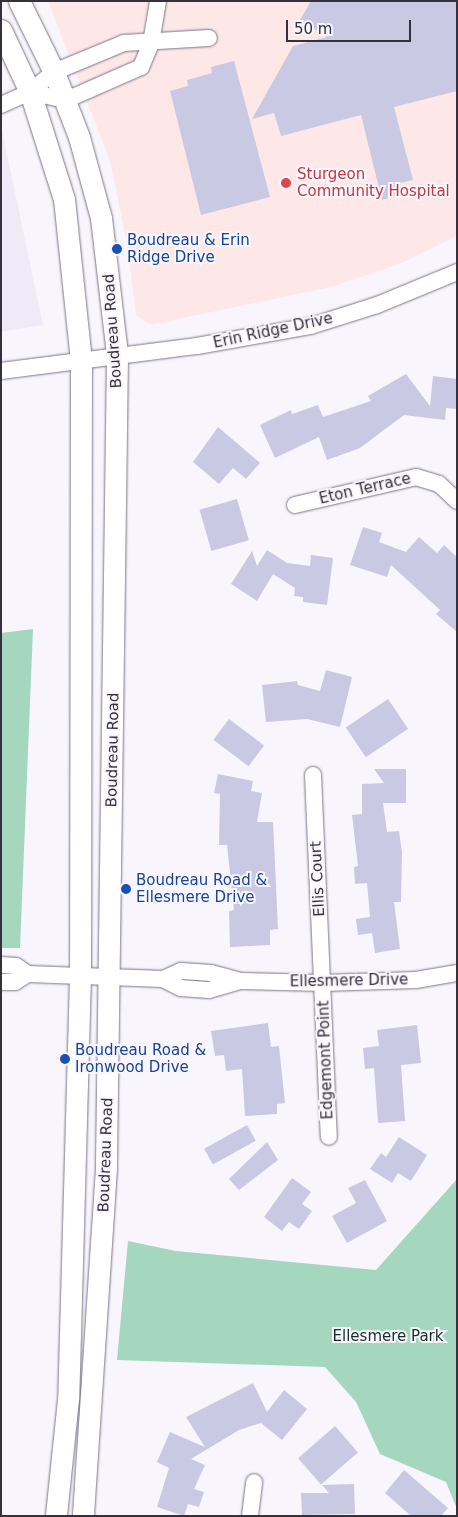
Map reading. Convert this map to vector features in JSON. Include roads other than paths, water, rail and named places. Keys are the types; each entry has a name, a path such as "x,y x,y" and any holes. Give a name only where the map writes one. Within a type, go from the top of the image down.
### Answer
{"main road":[{"name":"Boudreau Road","path":"18,1 66,100 100,218 117,355 111,978 103,1243 82,1516"},
{"name":"Boudreau Road","path":"1,30 30,92 64,199 81,360 80,976 68,1399 56,1516"}],"street":[{"path":"30,92 66,100 141,67 151,43 158,1"},
{"path":"1,105 30,92 54,72 124,43 151,43 210,38"},
{"name":"Erin Ridge Drive","path":"1,371 260,337 311,326 377,305 457,272"},
{"name":"Eton Terrace","path":"295,505 416,477 439,484 457,501"},
{"name":"Ellis Court","path":"313,775 323,983"},
{"path":"1,965 16,966 28,974 15,982 1,982"},
{"name":"Ellesmere Drive","path":"28,974 163,979 181,971 211,973 241,982 323,983 416,980 457,973"},
{"name":"Edgemont Point","path":"323,983 329,1137"},
{"path":"250,1516 254,1482"}],"place":[{"name":"Sturgeon Community Hospital","path":"286,183"},
{"name":"Boudreau & Erin Ridge Drive","path":"117,249"},
{"name":"Boudreau Road & Ellesmere Drive","path":"126,889"},
{"name":"Boudreau Road & Ironwood Drive","path":"65,1059"}],"park label":[{"name":"Ellesmere Park","path":"388,1337"}]}
